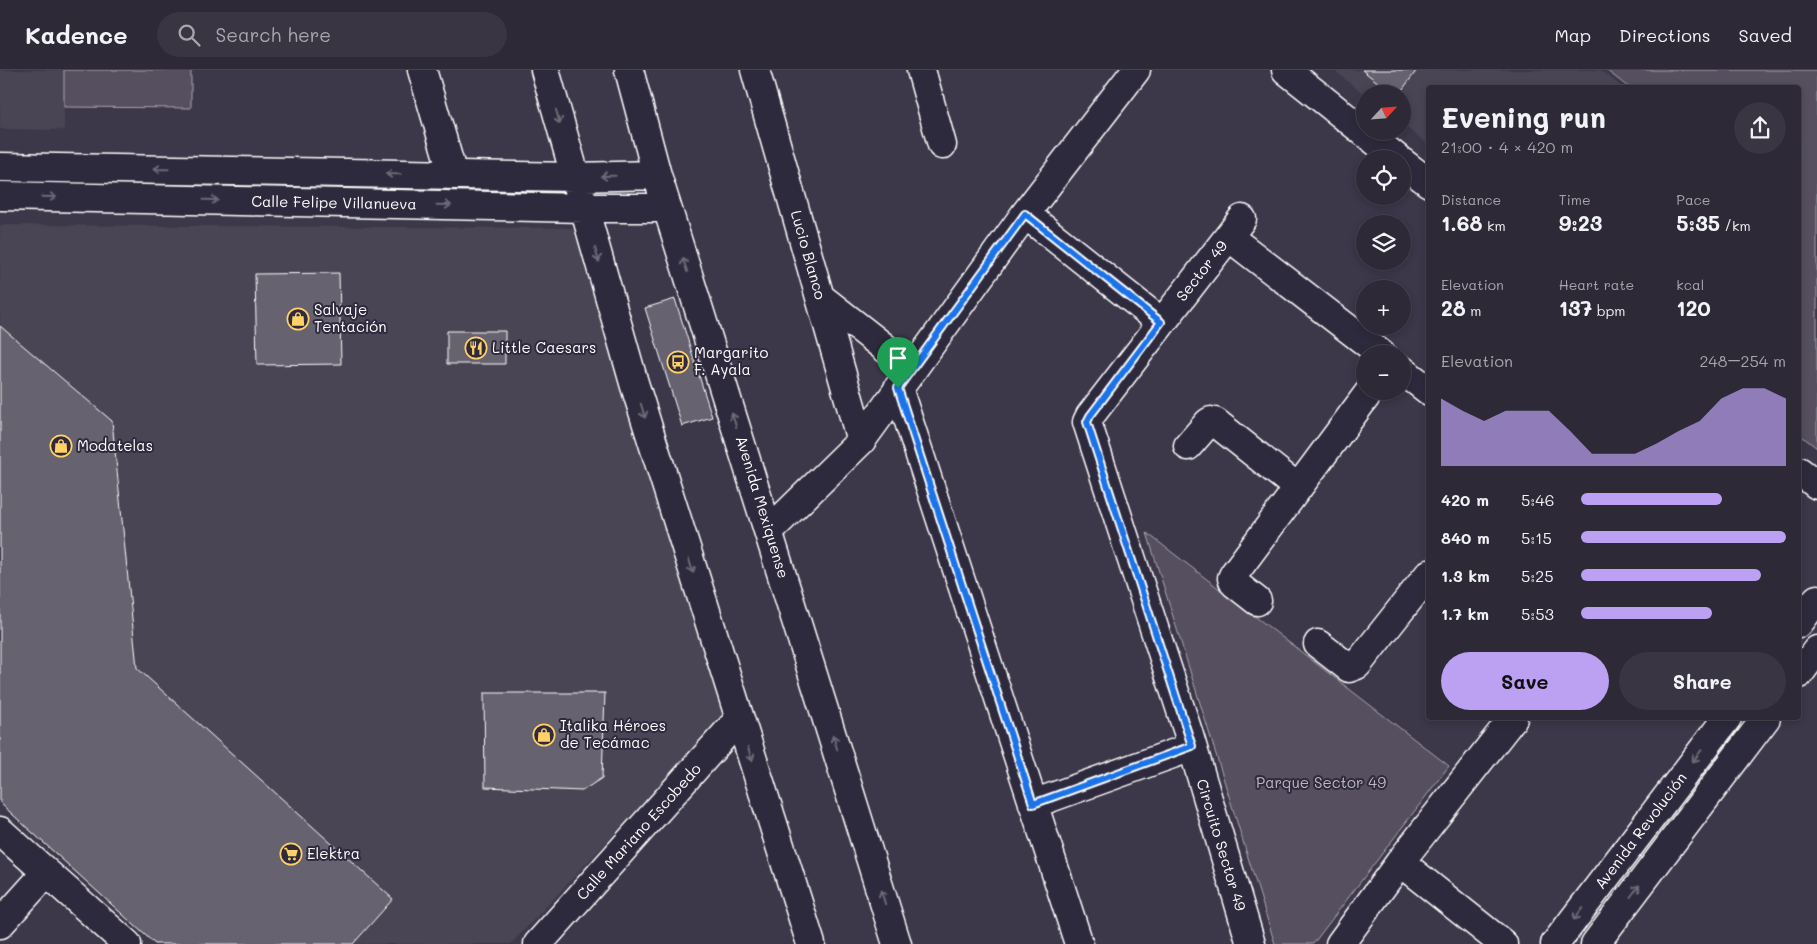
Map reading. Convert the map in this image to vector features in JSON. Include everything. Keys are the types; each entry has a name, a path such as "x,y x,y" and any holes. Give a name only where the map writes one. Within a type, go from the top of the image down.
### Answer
{"street":[{"path":"422,70 453,175"},
{"path":"545,70 634,383 811,944"},
{"name":"Avenida Mexiquense","path":"629,70 667,208 897,944"},
{"name":"Lucio Blanco","path":"755,70 861,441"},
{"path":"920,70 942,145"},
{"path":"769,531 861,441 1025,214 1136,70"},
{"path":"1286,70 1387,150"},
{"name":"Calle Felipe Villanueva","path":"0,167 574,177 657,175"},
{"path":"1411,169 1426,181"},
{"name":"Calle Felipe Villanueva","path":"0,196 667,208"},
{"path":"1025,214 1161,322"},
{"name":"Sector 49","path":"1087,422 1161,322 1236,228 1371,345"},
{"path":"820,297 905,379 1033,804 1079,944"},
{"path":"1411,377 1426,389"},
{"path":"1257,601 1234,583 1232,578 1363,400"},
{"path":"1188,446 1208,423 1211,421 1215,422 1298,488"},
{"name":"Circuito Sector 49","path":"1087,422 1192,746 1251,944"},
{"path":"1801,473 1817,485"},
{"path":"1318,644 1349,668 1357,665 1426,578"},
{"path":"1801,620 1817,598"},
{"path":"1801,671 1817,650"},
{"name":"Calle Mariano Escobedo","path":"538,944 739,719"},
{"path":"1340,944 1400,862 1512,720"},
{"name":"Avenida Revolución","path":"1555,944 1725,720"},
{"name":"Avenida Revolución","path":"1595,944 1764,720"},
{"path":"1033,804 1192,746"},
{"path":"0,831 127,944"},
{"path":"1400,862 1503,944"},
{"path":"0,924 46,873"}],"shaded area":[{"path":"0,70 64,70 64,130 0,129"},
{"path":"1333,70 1600,70 1619,85 1426,85 1426,143 1411,131 1411,85 1356,85 1356,88"},
{"path":"0,225 582,228 732,709 511,944 155,944 0,803"}],"green space":[{"path":"64,70 191,70 191,108 64,107"},
{"path":"1606,70 1817,70 1817,448 1801,436 1801,85 1625,85"},
{"name":"Parque Sector 49","path":"1147,533 1449,766 1313,944 1275,944"}],"building":[{"path":"1362,70 1417,70 1406,85 1381,85"},
{"name":"Salvaje Tentación","path":"339,273 341,364 257,365 255,274"},
{"path":"675,299 712,417 682,426 645,308"},
{"path":"0,326 112,421 137,668 393,899 353,944 155,944 0,803"},
{"name":"Little Caesars","path":"447,331 505,331 505,364 447,364"},
{"name":"Italika Héroes de Tecámac","path":"484,693 605,693 602,778 582,791 485,787"}],"place":[{"name":"Salvaje Tentación","path":"298,319"},
{"name":"Little Caesars","path":"476,348"},
{"name":"Margarito F. Ayala","path":"678,362"},
{"name":"Modatelas","path":"61,446"},
{"name":"Italika Héroes de Tecámac","path":"544,735"},
{"name":"Elektra","path":"291,854"}],"route":[{"path":"1025,214 1161,322 1087,422 1192,746 1033,804 898,388 1025,214"}]}
